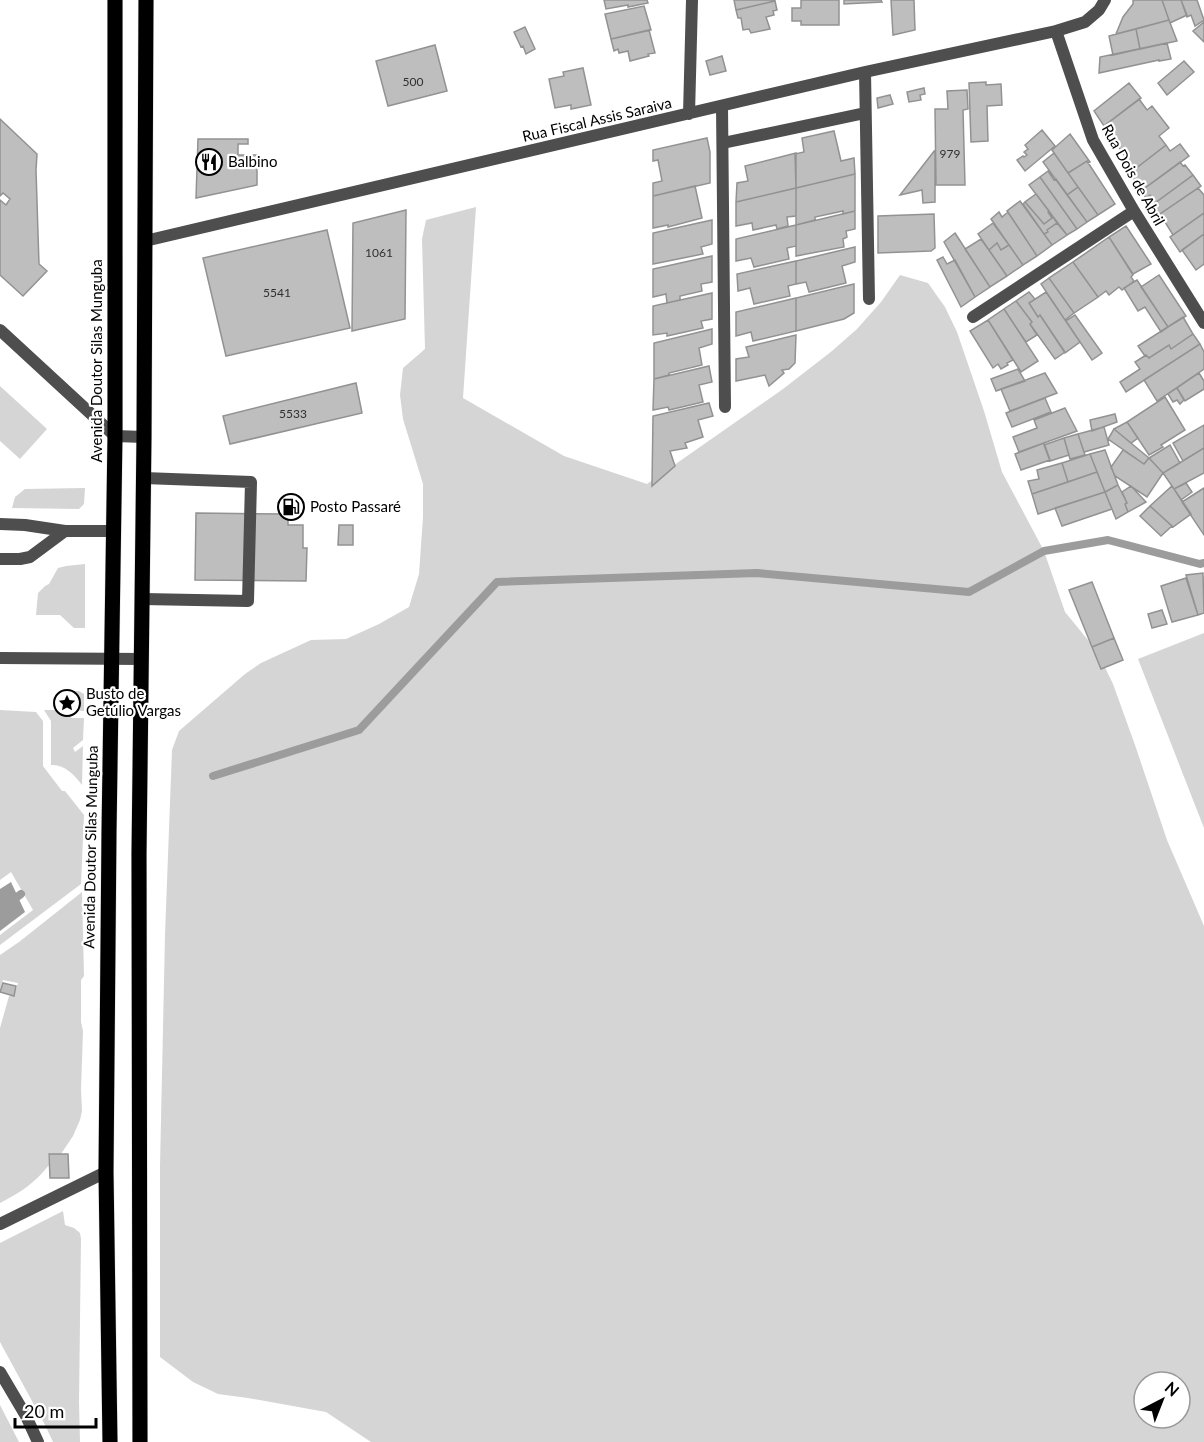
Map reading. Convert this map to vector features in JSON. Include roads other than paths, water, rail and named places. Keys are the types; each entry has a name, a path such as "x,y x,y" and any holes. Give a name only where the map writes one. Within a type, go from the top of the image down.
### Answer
{"main road":[{"name":"Avenida Doutor Silas Munguba","path":"110,1442 106,1172 115,436 115,0"},
{"path":"140,1442 139,854 144,478 146,0"}],"street":[{"path":"689,114 692,0"},
{"name":"Rua Fiscal Assis Saraiva","path":"145,241 865,72 1056,31 1086,22 1099,10 1105,0"},
{"name":"Rua Dois de Abril","path":"1056,31 1093,140 1204,323"},
{"path":"865,72 869,299"},
{"path":"722,106 725,407"},
{"path":"723,143 865,113"},
{"path":"973,317 1134,211"},
{"path":"0,330 115,436 144,437"},
{"path":"143,599 248,601 251,482 144,478"},
{"path":"0,524 65,531 114,531"},
{"path":"0,559 30,557 65,531"},
{"path":"0,658 142,659"},
{"path":"0,1224 106,1172"},
{"path":"0,1372 26,1416 38,1442"}],"waterway":[{"path":"213,776 359,730 497,582 757,573 969,592 1044,551 1108,540 1200,564 1204,563"},
{"path":"0,910 21,894"}],"place":[{"name":"Balbino","path":"209,162"},
{"name":"Posto Passaré","path":"291,507"},
{"name":"Busto de Getúlio Vargas","path":"67,703"}]}
